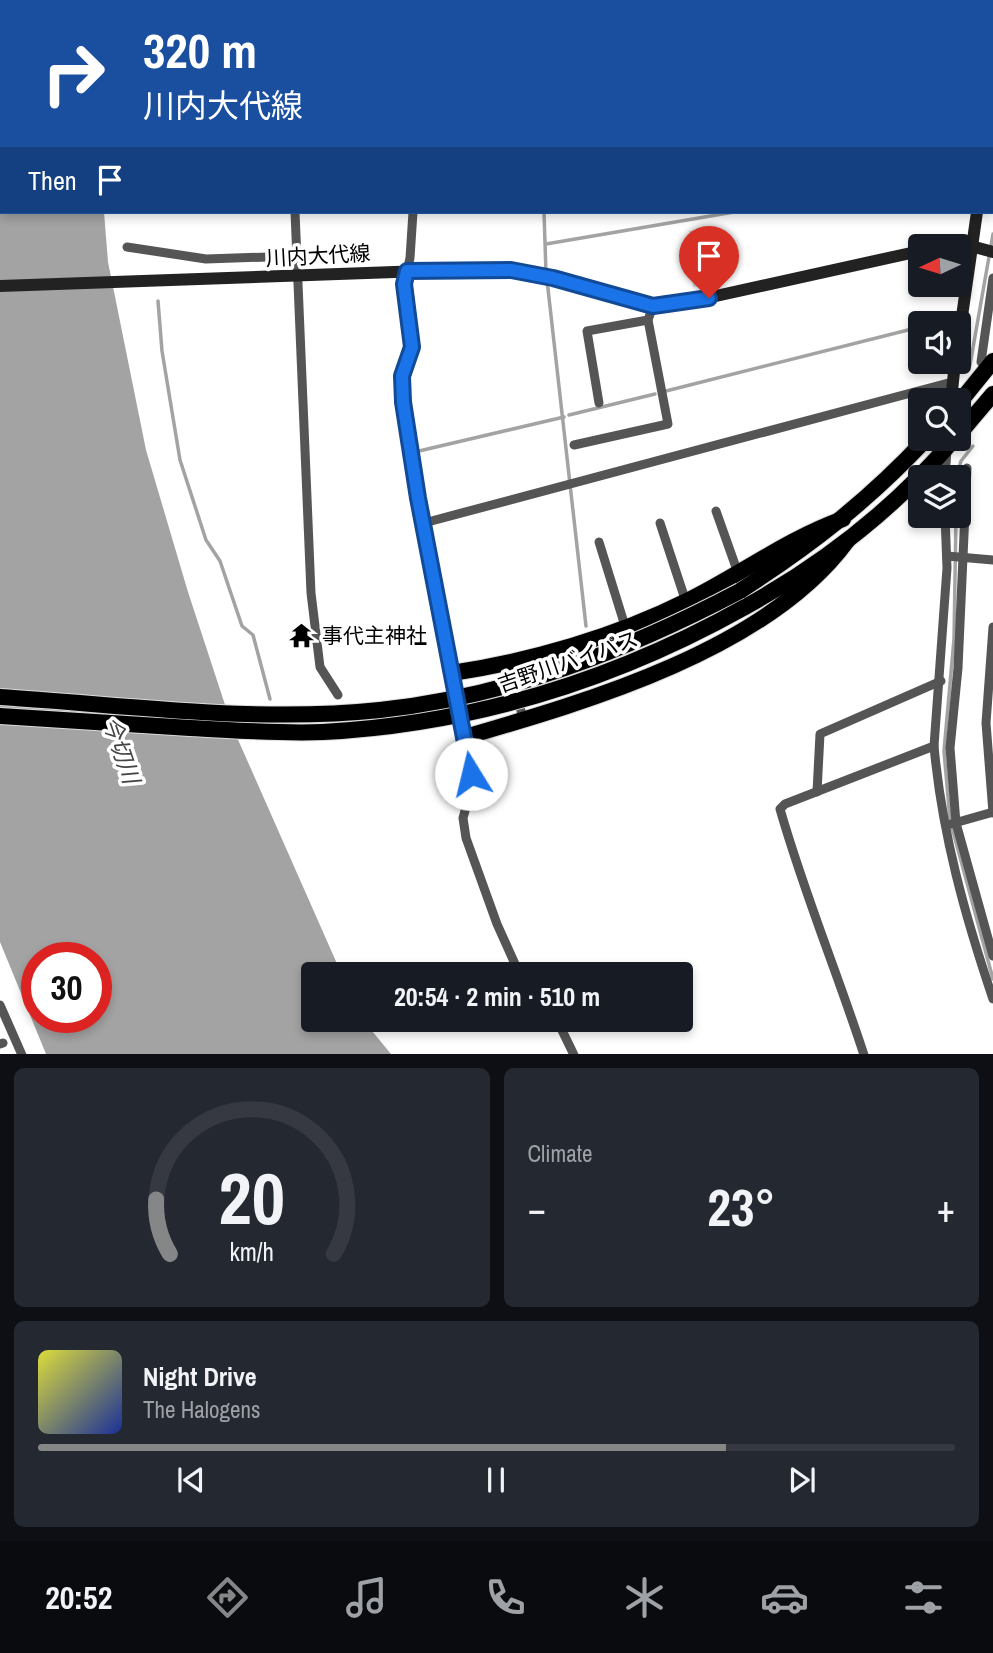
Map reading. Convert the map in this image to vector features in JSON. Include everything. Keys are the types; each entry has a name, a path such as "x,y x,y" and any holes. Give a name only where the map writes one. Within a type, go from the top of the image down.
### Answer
{"highway":[{"path":"969,388 987,361"},
{"path":"971,420 993,394"},
{"name":"吉野川バイパス","path":"0,697 263,715 356,712 433,703 506,687 588,663 659,632 740,591 843,519 882,486 915,451"},
{"name":"吉野川バイパス","path":"0,716 263,732 321,732 437,720 496,708 589,681 688,639 745,607 847,541 902,492 941,451"},
{"path":"452,673 509,663 625,626 686,602 806,532 843,519"},
{"path":"465,737 610,691 720,643 795,597 827,568 847,541"}],"main road":[{"path":"977,214 971,246 990,251"},
{"name":"川内大代線","path":"0,286 125,284 479,269 548,276 653,306 709,298 908,254"},
{"path":"952,388 953,374"}],"street":[{"path":"295,214 311,593 320,667 338,695"},
{"path":"413,214 404,284 412,347 402,376 403,402 465,737 472,786 463,818 466,838 497,924 514,962"},
{"path":"127,247 206,259 298,256"},
{"path":"987,361 993,278"},
{"path":"574,445 668,424 648,320 653,306"},
{"path":"599,403 587,331 648,320"},
{"path":"424,523 952,382"},
{"path":"902,492 908,492"},
{"path":"716,511 738,573"},
{"path":"660,523 686,602"},
{"path":"948,528 956,557 950,824 993,956"},
{"path":"960,528 934,746 964,907 993,999"},
{"path":"599,542 625,626"},
{"path":"956,557 993,560"},
{"path":"950,824 993,813 986,737 993,627"},
{"path":"509,663 523,719"},
{"path":"817,792 821,734 940,681"},
{"path":"863,1054 836,971 802,884 780,809 934,746"},
{"path":"0,1005 22,1054"},
{"path":"563,1032 574,1054"}],"shaded area":[{"path":"713,229 716,286 693,287 689,231"}],"water":[{"name":"今切川","path":"0,214 104,214 108,262 146,450 188,592 232,726 336,962 301,962 301,1032 373,1032 391,1054 46,1054 37,1033 112,1033 112,942 21,942 21,993 0,942"}],"waterway":[{"path":"544,214 546,273"},
{"path":"546,244 722,214"},
{"path":"971,359 993,234"},
{"path":"547,280 586,626"},
{"path":"158,301 162,351 180,460 206,540 220,561 242,626 253,635 270,699"},
{"path":"666,391 908,330"},
{"path":"569,415 655,394"},
{"path":"419,451 564,417"},
{"path":"960,465 973,446"},
{"path":"956,528 954,639 944,751 950,820 993,979"}],"place":[{"name":"事代主神社","path":"302,636"}],"route":[{"path":"471,774 418,498 403,402 402,376 412,353 404,284 407,271 511,270 553,278 653,306 709,298"}]}
